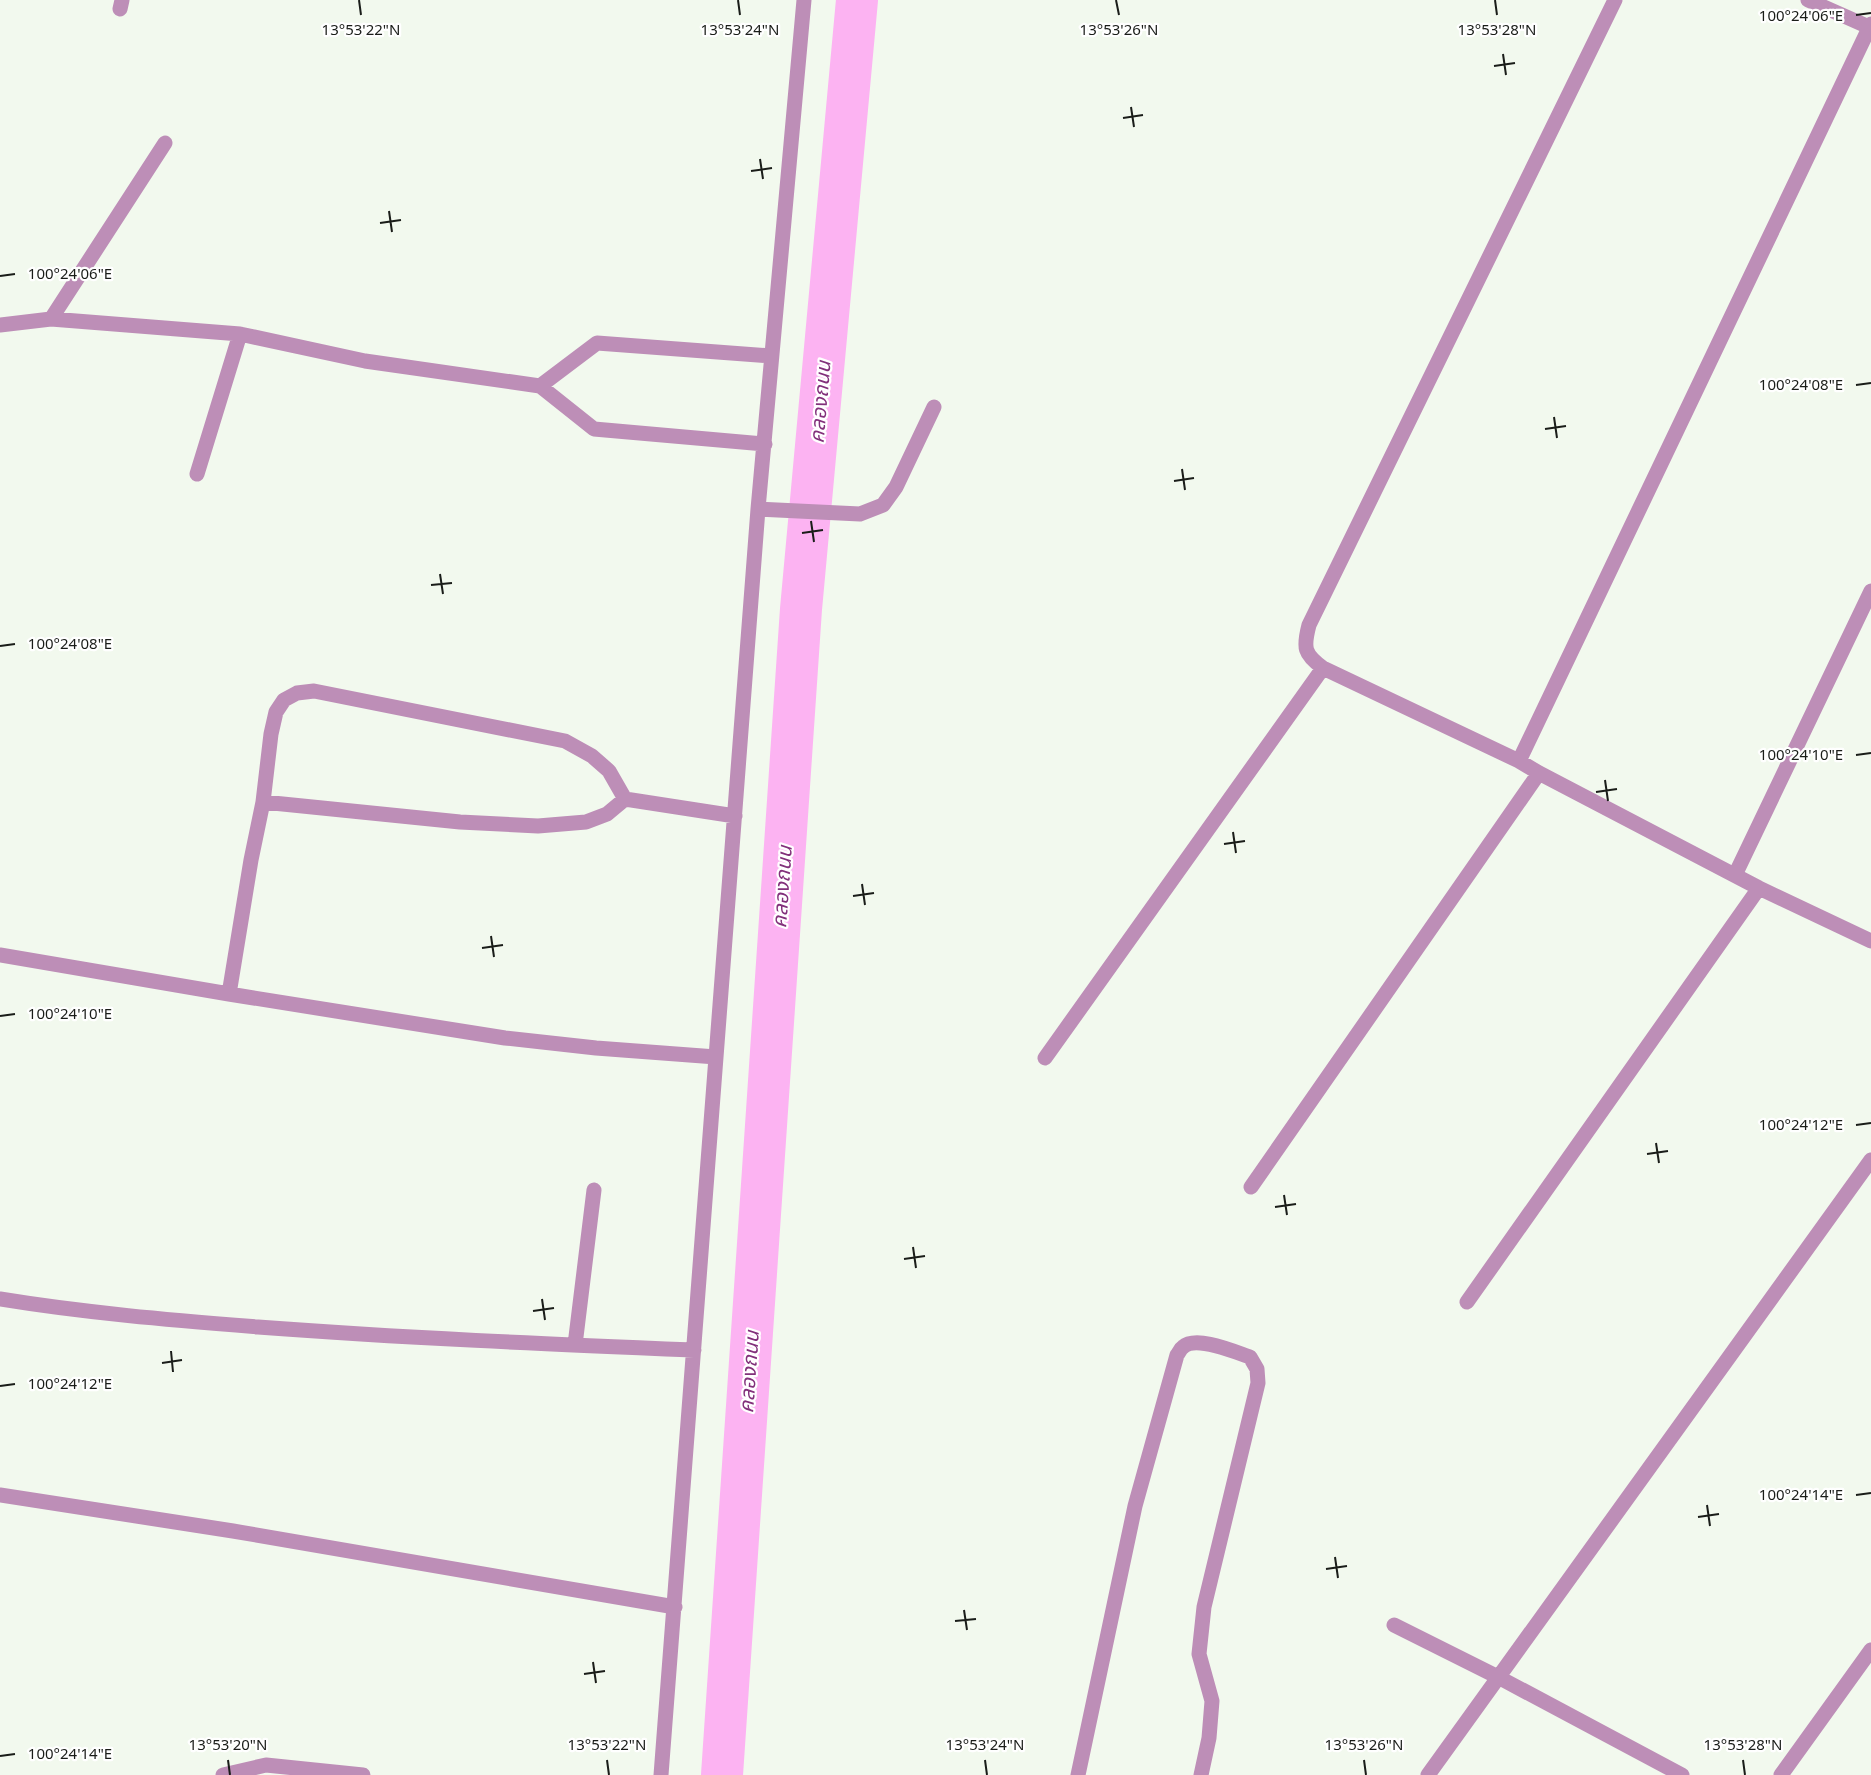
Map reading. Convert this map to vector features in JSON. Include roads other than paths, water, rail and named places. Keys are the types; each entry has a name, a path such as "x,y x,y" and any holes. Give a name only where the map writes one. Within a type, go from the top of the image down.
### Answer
{"street":[{"path":"661,1775 758,509 804,0"},
{"path":"1615,0 1309,625 1305,640 1306,650 1310,659 1323,668 1520,761 1759,888 1871,941"},
{"path":"1520,761 1870,26 1808,0"},
{"path":"51,319 165,143"},
{"path":"0,325 51,319 240,334 365,362 540,386 594,429 765,444"},
{"path":"197,474 240,334"},
{"path":"540,386 597,343 771,356"},
{"path":"758,509 860,514 883,505 896,487 934,407"},
{"path":"1735,875 1871,591"},
{"path":"1045,1058 1323,668"},
{"path":"230,994 251,860 263,802 271,734 276,712 284,700 297,693 314,691 565,741 592,756 609,771 625,799"},
{"path":"1251,1187 1539,773"},
{"path":"263,802 459,822 538,826 586,822 607,814 625,799 735,816"},
{"path":"1467,1302 1759,888"},
{"path":"0,955 506,1038 596,1048 716,1057"},
{"path":"1428,1775 1871,1160"},
{"path":"574,1345 594,1190"},
{"path":"0,1299 159,1319 374,1336 694,1350"},
{"path":"1078,1775 1135,1506 1177,1355 1184,1346 1195,1342 1250,1357 1257,1369 1258,1383 1207,1596 1202,1626 1199,1654 1212,1701 1209,1738 1201,1775"},
{"path":"0,1495 233,1531 675,1607"},
{"path":"1394,1625 1498,1677 1682,1775"},
{"path":"1781,1775 1871,1650"},
{"path":"224,1775 266,1765 363,1775"}],"waterway":[{"name":"คลองถนน","path":"722,1775 801,609 857,0"}]}
